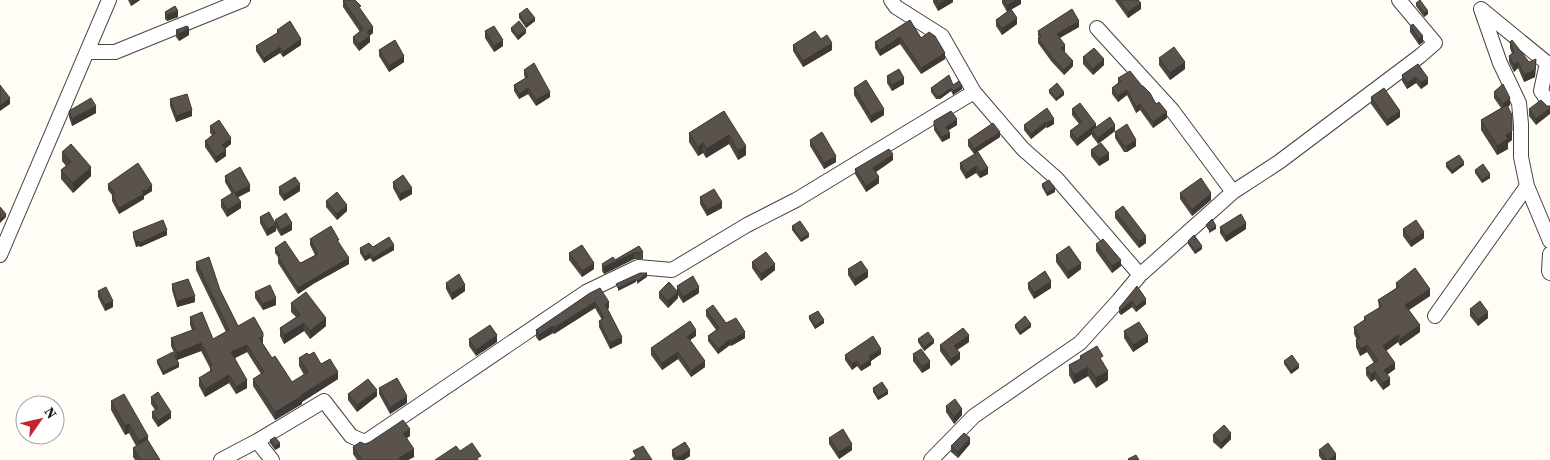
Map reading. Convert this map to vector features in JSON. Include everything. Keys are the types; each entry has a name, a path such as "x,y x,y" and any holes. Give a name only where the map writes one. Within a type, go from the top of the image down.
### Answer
{"street":[{"path":"0,255 109,0"},
{"path":"87,52 115,52 243,0"},
{"path":"891,0 896,7 942,36 974,92 1024,149 1057,179 1140,275"},
{"path":"932,460 974,416 1080,343 1140,275 1233,192 1279,162 1420,56 1435,42 1399,0"},
{"path":"1550,104 1541,91 1547,63 1481,9 1500,63 1519,103 1521,157 1527,186 1550,241"},
{"path":"1097,28 1172,110 1233,192"},
{"path":"221,460 324,401 351,436 365,442 586,292 638,267 672,270 747,225 796,200 974,92"},
{"path":"1435,316 1527,186"},
{"path":"1550,254 1548,271 1550,273"},
{"path":"257,441 272,460"}],"building":[{"path":"344,0 355,0 361,6 359,7 373,27 367,32 370,36 359,44 353,37 363,29"},
{"path":"936,0 946,0 938,4"},
{"path":"1004,0 1017,0 1007,5"},
{"path":"1119,0 1138,0 1141,3 1128,12"},
{"path":"1420,0 1428,11 1424,13 1416,3"},
{"path":"175,6 178,11 167,15 165,12"},
{"path":"527,8 535,18 526,24 519,14"},
{"path":"1011,9 1017,18 1002,29 996,20"},
{"path":"1072,9 1079,21 1057,34 1065,45 1061,48 1073,61 1064,70 1038,38 1041,36 1038,31"},
{"path":"910,20 921,38 929,32 935,36 945,53 921,68 900,37 880,50 875,42"},
{"path":"290,21 301,39 283,52 280,47 264,58 256,46 279,32 277,30"},
{"path":"519,21 526,30 518,36 511,28"},
{"path":"1413,24 1423,36 1419,39 1410,26"},
{"path":"187,26 189,28 179,34 176,30"},
{"path":"494,26 503,40 494,46 485,31"},
{"path":"815,31 821,39 827,35 832,43 803,61 793,45"},
{"path":"395,40 404,56 389,66 379,50"},
{"path":"1512,40 1529,62 1536,59 1535,70 1524,75 1518,62 1514,65 1509,56 1514,52 1510,42"},
{"path":"1174,47 1185,62 1170,73 1159,58"},
{"path":"1094,48 1104,59 1093,69 1083,57"},
{"path":"534,63 550,92 536,100 528,88 519,94 514,85 528,77 524,70"},
{"path":"1418,64 1428,78 1421,83 1416,77 1407,83 1402,75"},
{"path":"899,69 904,78 892,85 887,76"},
{"path":"1130,71 1150,93 1156,104 1159,102 1167,112 1153,122 1140,104 1136,107 1127,90 1118,96 1112,88 1121,81 1118,78"},
{"path":"949,75 953,85 959,81 962,86 953,91 951,88 940,96 936,96 931,88"},
{"path":"866,80 884,109 871,116 854,88"},
{"path":"1057,83 1064,92 1056,98 1049,90"},
{"path":"1503,84 1510,98 1503,104 1494,92"},
{"path":"0,85 10,98 0,105"},
{"path":"1384,88 1400,111 1387,120 1371,97"},
{"path":"187,94 192,110 176,116 170,99"},
{"path":"91,98 96,106 72,119 69,111"},
{"path":"1541,100 1550,108 1536,119 1529,109"},
{"path":"1080,103 1096,124 1077,139 1070,131 1082,122 1072,109"},
{"path":"1507,105 1512,115 1512,131 1506,135 1508,139 1497,146 1481,120"},
{"path":"1047,108 1054,119 1046,122 1031,134 1024,125"},
{"path":"724,111 746,146 738,151 729,135 706,149 703,143 698,147 689,133"},
{"path":"951,111 957,119 946,127 950,133 942,137 934,125 934,121"},
{"path":"1110,117 1115,125 1098,138 1092,130"},
{"path":"219,120 231,138 222,145 226,150 216,157 205,141 216,133 210,126"},
{"path":"993,123 1000,132 974,149 968,140"},
{"path":"1127,124 1136,140 1124,146 1115,132"},
{"path":"822,132 836,156 824,163 810,140"},
{"path":"1101,143 1109,153 1099,159 1091,150"},
{"path":"71,144 91,167 73,183 61,170 71,162 62,152"},
{"path":"889,149 893,154 873,168 879,177 866,186 855,169"},
{"path":"978,152 988,168 980,172 976,166 966,173 960,163"},
{"path":"1459,155 1464,162 1452,171 1446,163"},
{"path":"138,163 152,185 142,191 144,194 119,208 112,195 114,193 108,184"},
{"path":"1483,164 1490,174 1482,180 1475,170"},
{"path":"240,167 250,185 235,193 241,202 227,210 221,200 234,192 225,176"},
{"path":"403,175 412,188 400,194 393,182"},
{"path":"295,177 300,184 284,195 279,187"},
{"path":"1201,178 1211,193 1192,210 1180,193"},
{"path":"1049,180 1055,188 1047,193 1042,184"},
{"path":"714,189 722,202 707,210 700,197"},
{"path":"337,192 347,205 337,214 326,201"},
{"path":"1123,206 1146,236 1139,242 1115,212"},
{"path":"0,207 6,214 0,219"},
{"path":"269,212 276,225 267,229 260,217"},
{"path":"286,213 292,223 281,230 275,220"},
{"path":"1241,214 1246,223 1226,236 1220,227"},
{"path":"1212,219 1216,226 1209,230 1206,225"},
{"path":"163,220 167,230 140,243 139,241 136,242 133,232"},
{"path":"1416,220 1424,232 1411,241 1403,229"},
{"path":"800,221 809,234 801,239 792,226"},
{"path":"331,226 339,240 337,240 349,258 298,288 278,257 280,255 275,248 285,241 300,263 303,262 318,254 310,239"},
{"path":"1194,235 1202,246 1195,251 1188,241"},
{"path":"389,237 394,245 373,258 370,253 365,257 360,248 369,243 373,247"},
{"path":"1103,239 1121,260 1112,266 1096,244"},
{"path":"582,245 594,263 582,271 569,253"},
{"path":"639,246 643,252 634,253 604,267 602,264 613,257 615,260"},
{"path":"1069,246 1081,263 1068,272 1056,255"},
{"path":"766,252 775,264 761,274 752,262"},
{"path":"209,257 220,290 238,326 254,317 263,333 263,337 259,338 272,358 275,356 292,382 308,372 299,358 307,353 309,355 314,352 321,364 330,359 338,372 275,412 253,379 264,372 247,345 231,352 247,380 236,387 229,375 205,389 199,378 212,370 210,367 212,365 201,343 177,353 171,338 195,329 190,317 202,312 213,339 229,330 196,262"},
{"path":"861,261 868,271 855,279 848,269"},
{"path":"1415,268 1430,289 1405,305 1420,325 1400,339 1398,335 1383,346 1395,363 1384,370 1390,378 1383,383 1375,372 1371,375 1366,368 1378,360 1367,345 1360,349 1356,340 1360,338 1354,327 1366,319 1364,317 1382,306 1378,300 1399,287 1396,283"},
{"path":"1045,271 1051,281 1034,293 1028,283"},
{"path":"640,273 647,273 637,281 636,279 618,288 616,284"},
{"path":"459,274 465,285 452,293 446,283"},
{"path":"693,276 699,287 683,297 677,286"},
{"path":"188,279 195,296 177,301 172,284"},
{"path":"669,282 678,292 668,301 659,292"},
{"path":"270,285 276,298 263,304 255,292"},
{"path":"1137,286 1146,299 1136,307 1132,301 1121,310 1119,308"},
{"path":"106,287 113,301 105,305 98,291"},
{"path":"600,288 609,302 605,304 622,337 610,343 599,321 604,318 595,302 554,328 553,326 539,335 536,330"},
{"path":"306,292 326,318 310,331 304,323 284,335 280,328 300,315 291,303"},
{"path":"1480,301 1488,312 1478,320 1470,309"},
{"path":"713,305 726,323 736,318 745,332 731,341 730,339 718,349 708,336 719,328 706,310"},
{"path":"818,311 824,320 815,326 809,316"},
{"path":"1025,316 1031,324 1020,332 1015,325"},
{"path":"690,321 696,330 687,336 705,361 691,371 678,352 662,363 651,348"},
{"path":"1139,322 1148,336 1133,345 1124,331"},
{"path":"490,325 497,335 476,350 469,339"},
{"path":"963,328 969,335 954,346 960,353 951,359 940,345"},
{"path":"928,332 934,340 924,347 918,339"},
{"path":"873,336 881,349 869,356 871,359 861,366 857,361 852,364 845,355"},
{"path":"1097,346 1103,356 1100,358 1108,371 1096,378 1088,367 1074,375 1069,365 1082,358 1080,356"},
{"path":"921,349 930,361 922,367 913,354"},
{"path":"173,352 179,364 163,372 157,360"},
{"path":"1292,355 1299,365 1291,371 1284,361"},
{"path":"397,378 407,396 390,408 379,388"},
{"path":"368,379 377,390 357,405 348,394"},
{"path":"882,382 888,391 878,397 873,388"},
{"path":"158,392 171,412 158,421 152,412 158,408 151,397"},
{"path":"124,394 148,436 139,441 129,424 125,426 111,401"},
{"path":"955,399 962,409 954,417 946,406"},
{"path":"403,420 410,429 403,433 414,449 399,458 400,460 362,460 353,447 360,442 365,444 370,442"},
{"path":"1224,425 1231,433 1221,443 1213,435"},
{"path":"843,429 852,444 839,452 829,438"},
{"path":"964,433 970,438 958,452 951,446"},
{"path":"275,437 280,443 275,446 270,440"},
{"path":"147,439 160,460 141,460 133,448"},
{"path":"685,442 690,450 677,458 672,450"},
{"path":"472,443 481,456 477,458 478,460 435,460 456,446 460,451"},
{"path":"1328,443 1336,454 1327,460 1319,450"},
{"path":"643,446 652,460 630,460 636,456 633,451"},
{"path":"1136,455 1139,460 1128,459"}]}
